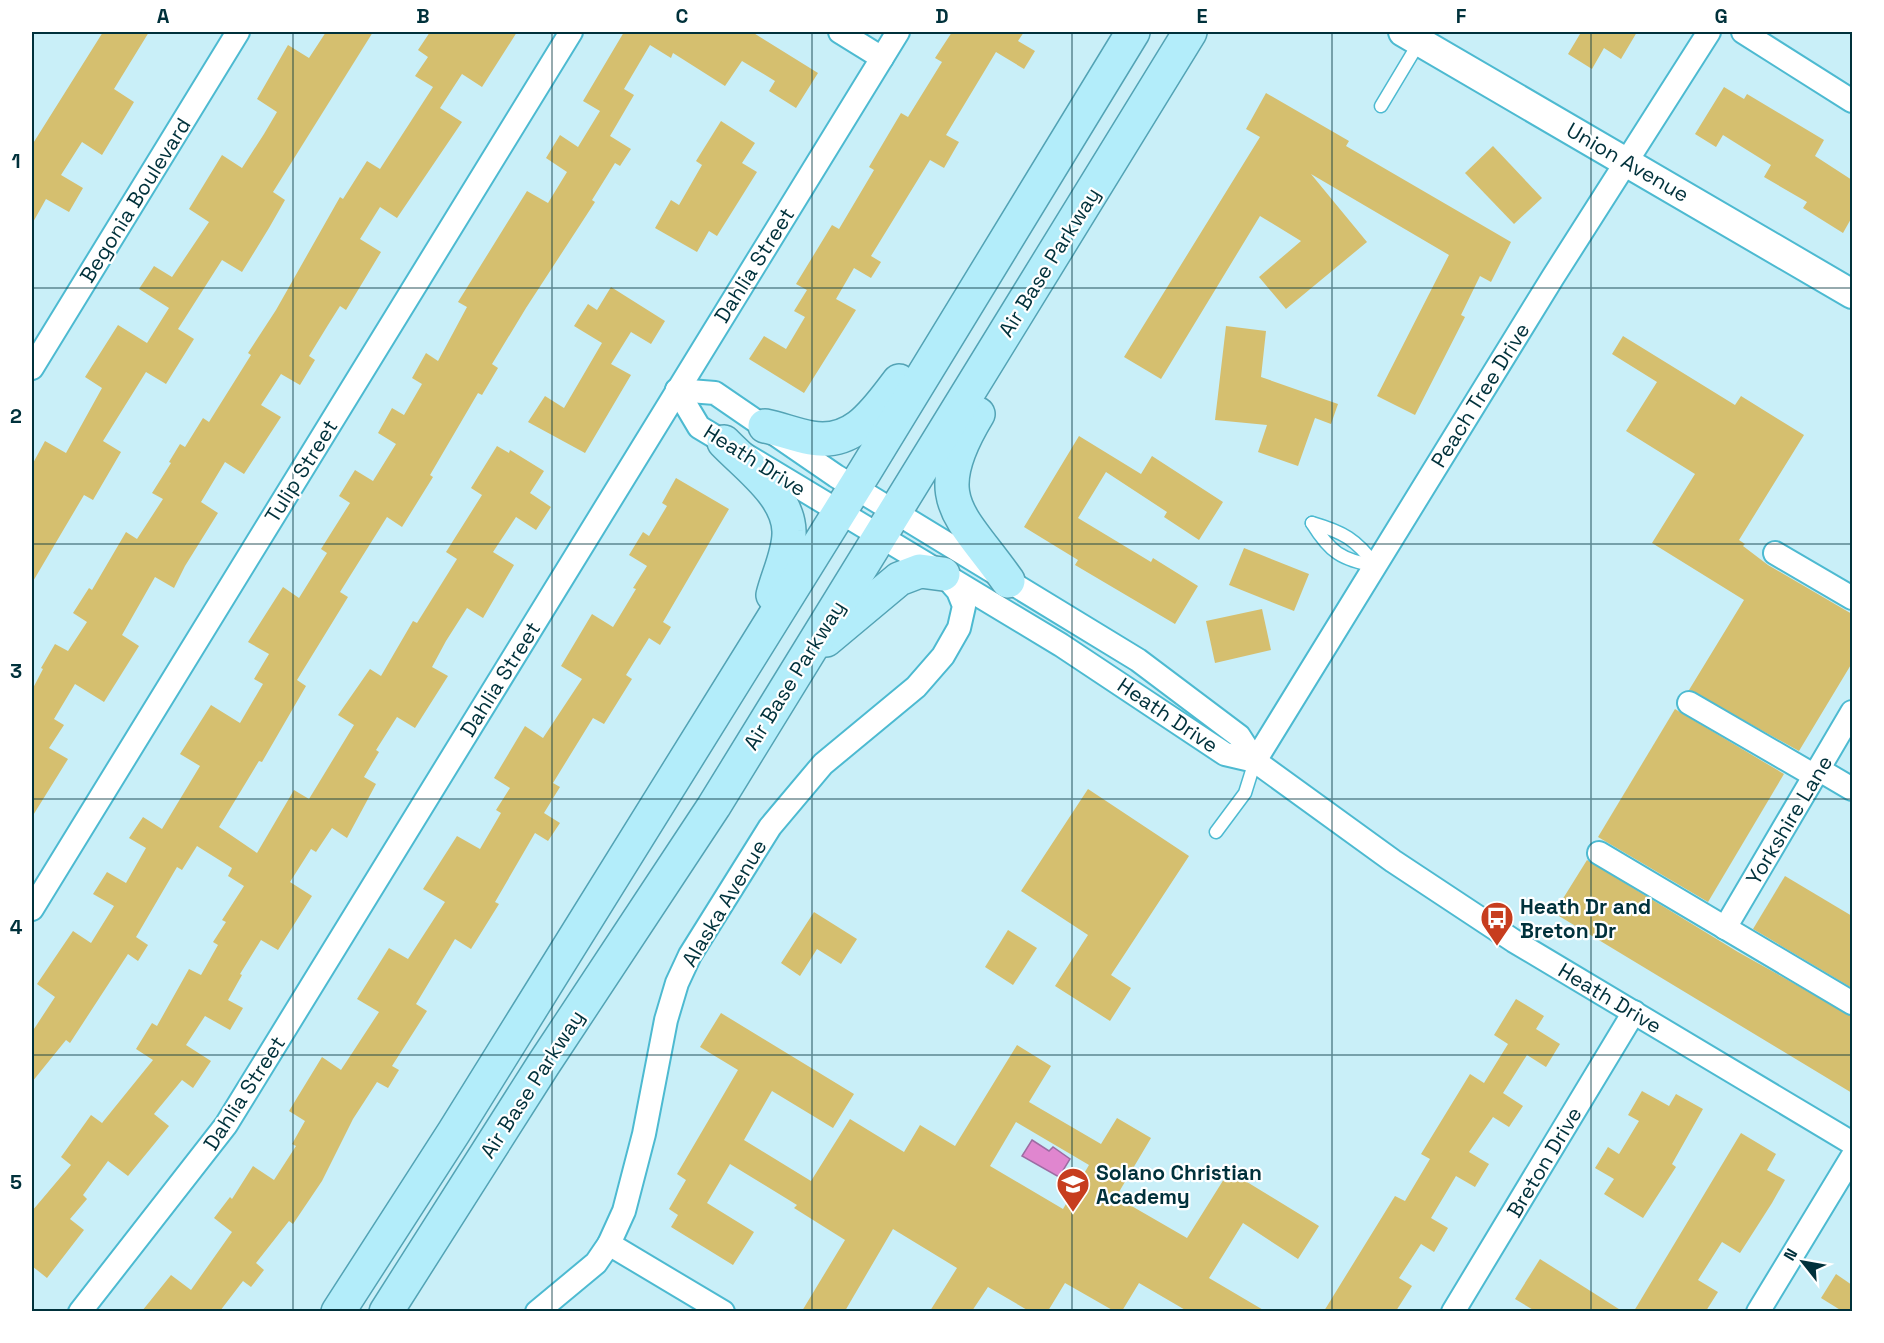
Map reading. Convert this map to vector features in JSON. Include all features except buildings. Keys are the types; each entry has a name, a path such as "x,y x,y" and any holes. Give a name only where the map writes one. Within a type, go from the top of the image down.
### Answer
{"main road":[{"name":"Air Base Parkway","path":"338,1311 454,1132 1133,32"},
{"name":"Air Base Parkway","path":"386,1311 543,1065 714,806 1190,32"},
{"path":"1008,581 960,518 954,501 952,483 955,461 962,441 1036,320 1086,202"},
{"path":"765,426 811,438 848,435 877,410 910,367 960,313"},
{"path":"724,442 774,493 786,512 790,531 765,628"},
{"path":"806,656 899,579 920,571 943,574"}],"street":[{"name":"Begonia Boulevard","path":"32,368 238,32"},
{"name":"Tulip Street","path":"32,909 571,32"},
{"path":"840,32 882,58"},
{"name":"Dahlia Street","path":"80,1311 226,1125 898,32"},
{"name":"Peach Tree Drive","path":"1255,761 1709,32"},
{"path":"1743,32 1852,101"},
{"name":"Union Avenue","path":"1411,36 1852,294"},
{"name":"Heath Drive","path":"677,390 715,393 765,426 846,499"},
{"name":"Heath Drive","path":"677,390 699,427 724,442 846,499 887,524 1008,581 1076,621 1164,678 1239,736 1255,761 1384,854 1514,941 1852,1143"},
{"name":"Heath Drive","path":"887,524 943,574 1123,684 1226,754 1255,761"},
{"path":"1775,553 1852,598"},
{"name":"Alaska Avenue","path":"537,1311 596,1263 609,1244 624,1211 677,983 690,955 770,827 823,764 916,687 942,656 959,628 964,606 958,591 943,574"},
{"path":"1689,703 1817,773 1852,789"},
{"name":"Yorkshire Lane","path":"1725,928 1852,712"},
{"path":"1599,853 1852,1003"},
{"name":"Breton Drive","path":"1453,1311 1634,1012"},
{"path":"1758,1311 1852,1157"},
{"path":"609,1244 723,1311"}],"lane":[{"path":"1381,106 1411,36"},
{"path":"1312,523 1337,530 1360,545 1376,566 1350,562 1326,546 1312,523"},
{"path":"1216,832 1245,793 1255,761"}],"shaded area":[{"path":"1032,1140 1049,1151 1053,1147 1070,1159 1059,1177 1022,1156"}],"place":[{"name":"Heath Dr and Breton Dr","path":"1497,947"},
{"name":"Solano Christian Academy","path":"1073,1213"}]}
